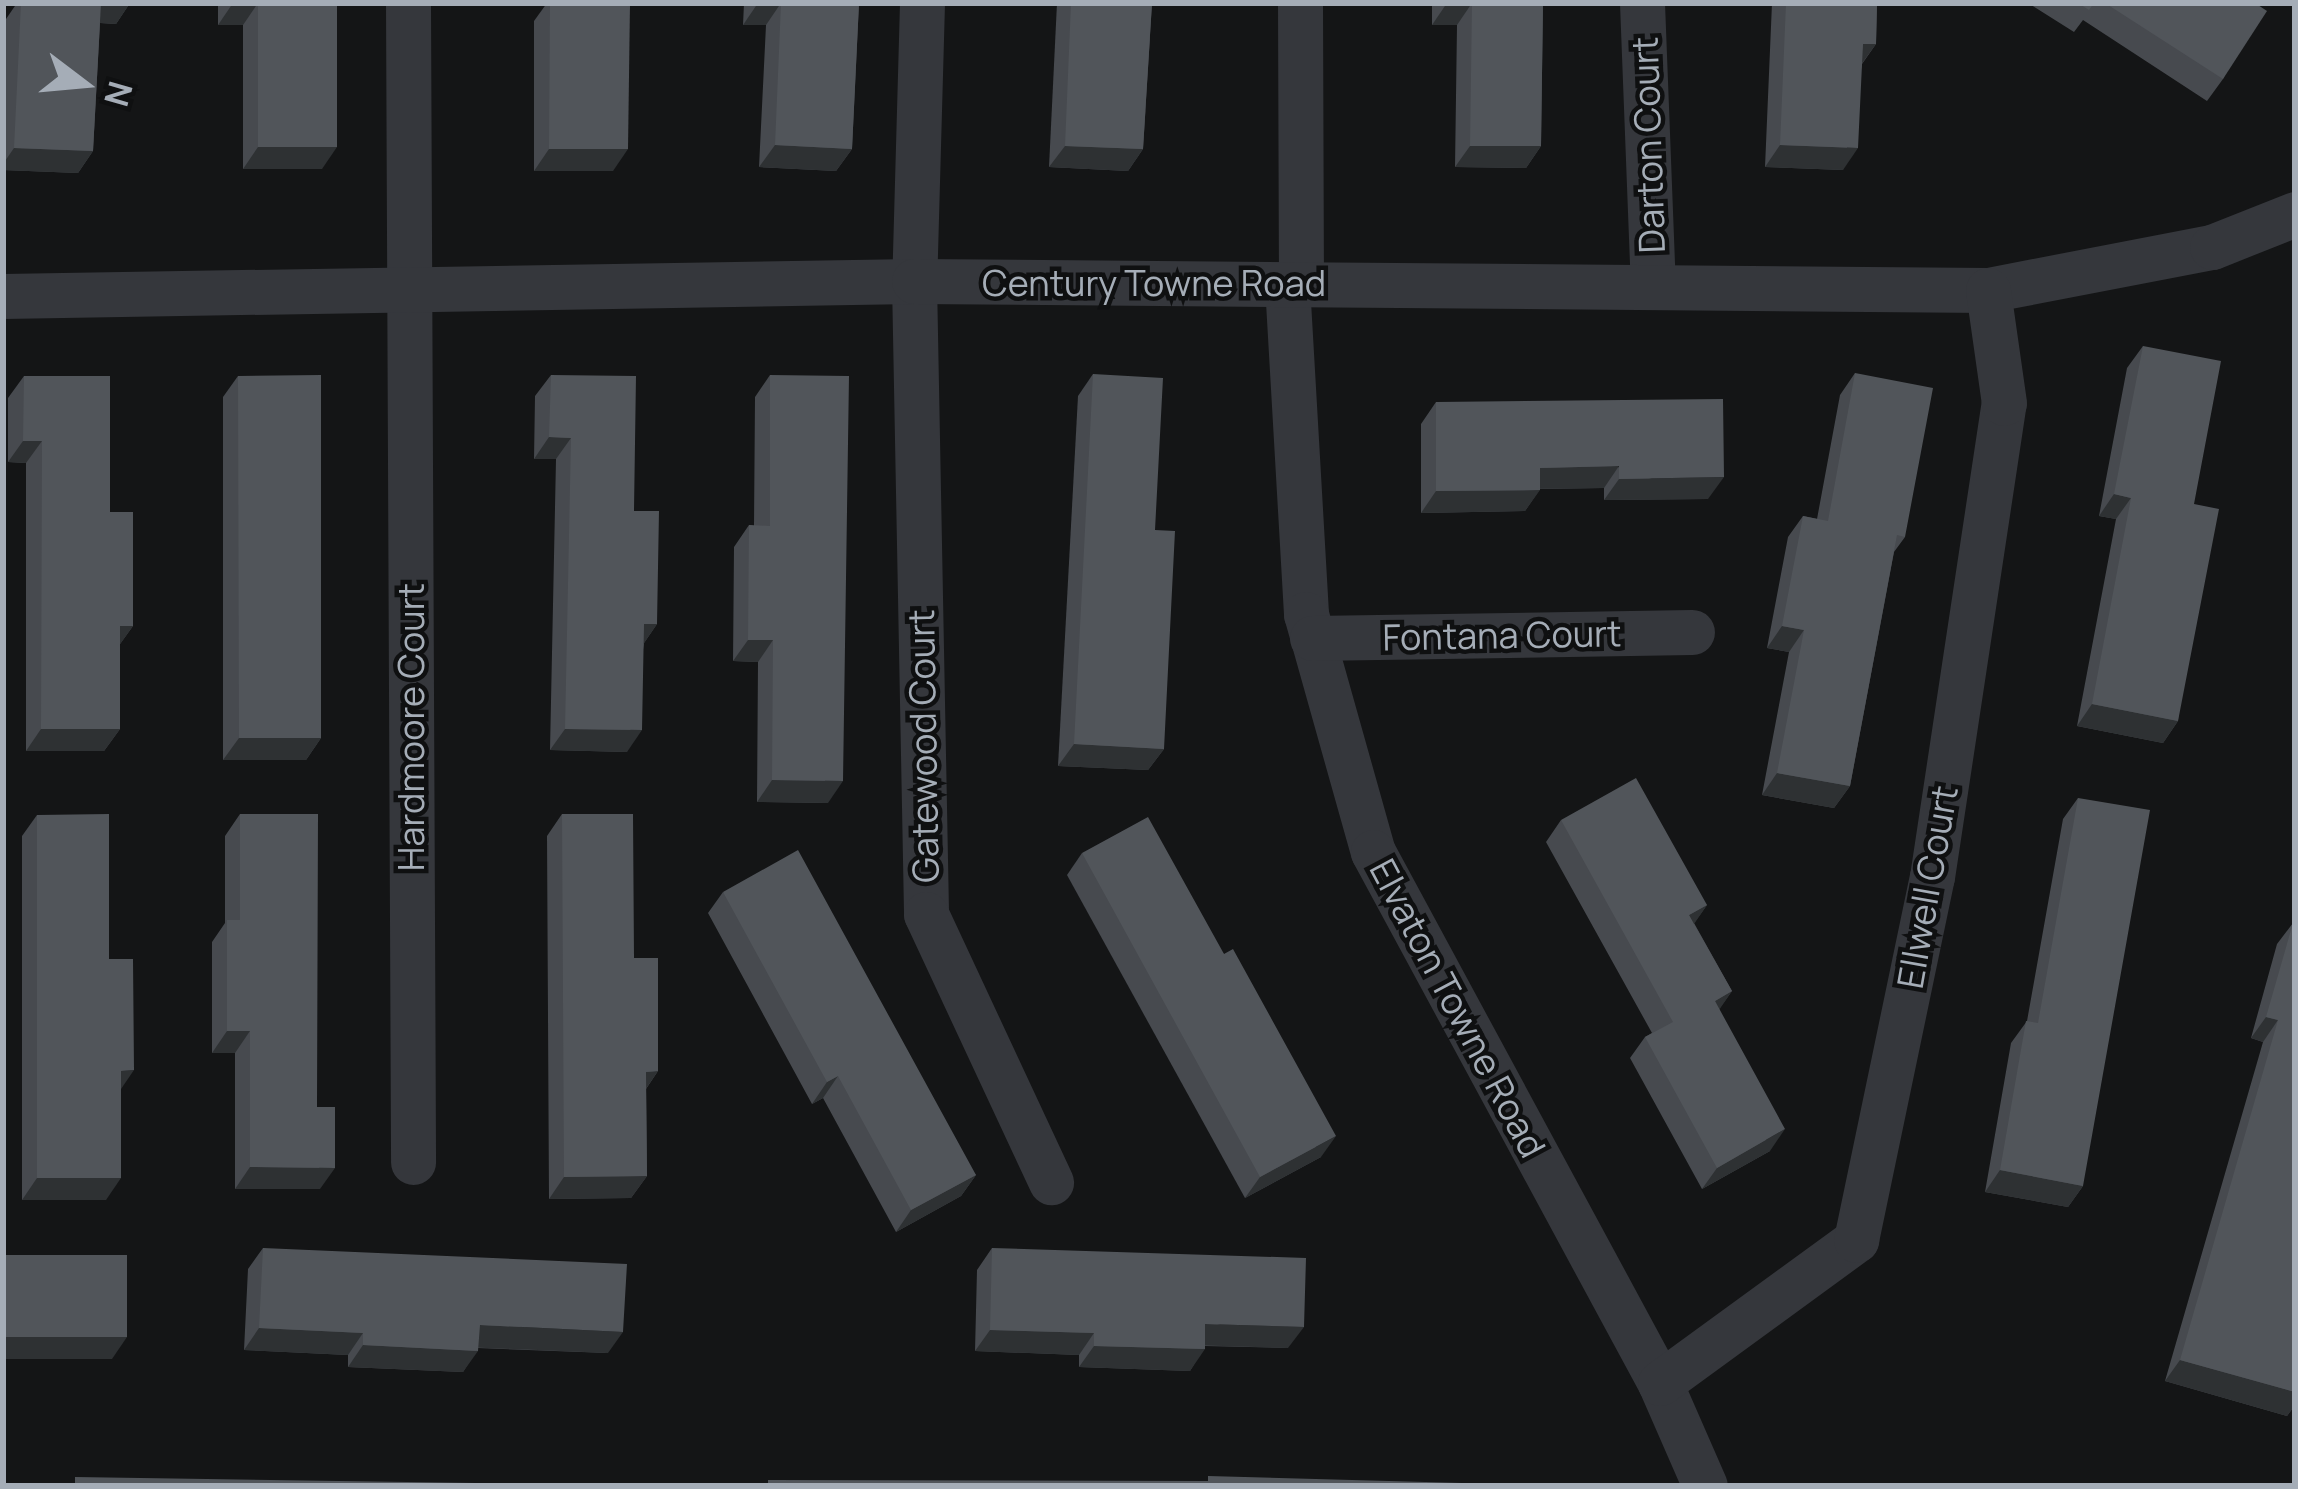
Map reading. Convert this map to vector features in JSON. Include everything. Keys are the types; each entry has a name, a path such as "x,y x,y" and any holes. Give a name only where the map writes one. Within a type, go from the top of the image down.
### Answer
{"street":[{"name":"Hardmoore Court","path":"408,3 413,1162"},
{"name":"Gatewood Court","path":"922,3 914,281 926,914 1051,1182"},
{"path":"1294,284 1300,3"},
{"name":"Darton Court","path":"1642,3 1653,286"},
{"name":"Century Towne Road","path":"3,296 914,281 1988,290 2212,247 2295,214"},
{"name":"Elvaton Towne Road","path":"1294,284 1306,614 1373,852 1660,1383 1706,1486"},
{"name":"Ellwell Court","path":"1660,1383 1856,1240 1932,877 2004,403 1988,290"},
{"name":"Fontana Court","path":"1312,638 1692,632"}],"building":[{"path":"21,3 101,3 93,151 14,148"},
{"path":"258,3 337,3 337,147 258,147"},
{"path":"550,3 630,3 628,149 549,149"},
{"path":"781,3 859,3 852,149 775,145"},
{"path":"1071,3 1152,3 1143,149 1065,146"},
{"path":"1472,3 1543,3 1541,146 1470,146"},
{"path":"1786,3 1877,3 1876,44 1863,44 1858,148 1780,145"},
{"path":"2105,3 2255,3 2267,11 2223,79"},
{"path":"2143,346 2221,361 2194,504 2219,509 2178,721 2092,704 2131,498 2114,494"},
{"path":"1855,373 1933,388 1905,537 1897,535 1850,786 1777,773 1804,630 1782,626 1803,516 1828,521"},
{"path":"1093,374 1163,378 1155,530 1175,531 1164,749 1074,744"},
{"path":"321,375 321,738 239,738 238,376"},
{"path":"551,375 636,376 634,511 659,511 657,624 644,624 642,730 565,729 571,438 549,437"},
{"path":"770,375 849,376 843,781 772,780 773,640 748,640 749,525 770,526"},
{"path":"24,376 110,376 110,512 133,512 133,626 120,626 120,729 41,729 42,441 23,441"},
{"path":"1723,399 1724,477 1619,479 1619,466 1540,468 1540,490 1436,491 1436,402"},
{"path":"1636,778 1707,905 1689,915 1732,991 1715,1001 1785,1129 1717,1168 1645,1037 1673,1022 1561,820"},
{"path":"2078,798 2150,810 2083,1186 2000,1170 2026,1021 2038,1023"},
{"path":"109,814 109,959 133,959 134,1070 121,1071 121,1178 37,1178 37,815"},
{"path":"240,814 318,814 317,1107 335,1107 335,1168 250,1167 250,1031 227,1031 227,920 240,920"},
{"path":"562,814 633,814 634,958 658,958 658,1071 646,1072 647,1176 564,1177"},
{"path":"1148,817 1224,954 1233,949 1336,1136 1260,1177 1082,853"},
{"path":"798,850 976,1175 911,1210 838,1076 827,1082 723,892"},
{"path":"2293,923 2295,1392 2180,1360 2278,1020 2266,1017"},
{"path":"263,1248 627,1264 623,1332 480,1325 478,1351 363,1345 363,1333 259,1328"},
{"path":"992,1248 1306,1258 1304,1327 1205,1324 1205,1349 1094,1346 1094,1333 990,1330"},
{"path":"3,1255 127,1255 127,1337 3,1337"},
{"path":"1208,1476 1575,1486 768,1486 768,1480 1208,1481"},
{"path":"75,1477 683,1486 75,1486"}]}
